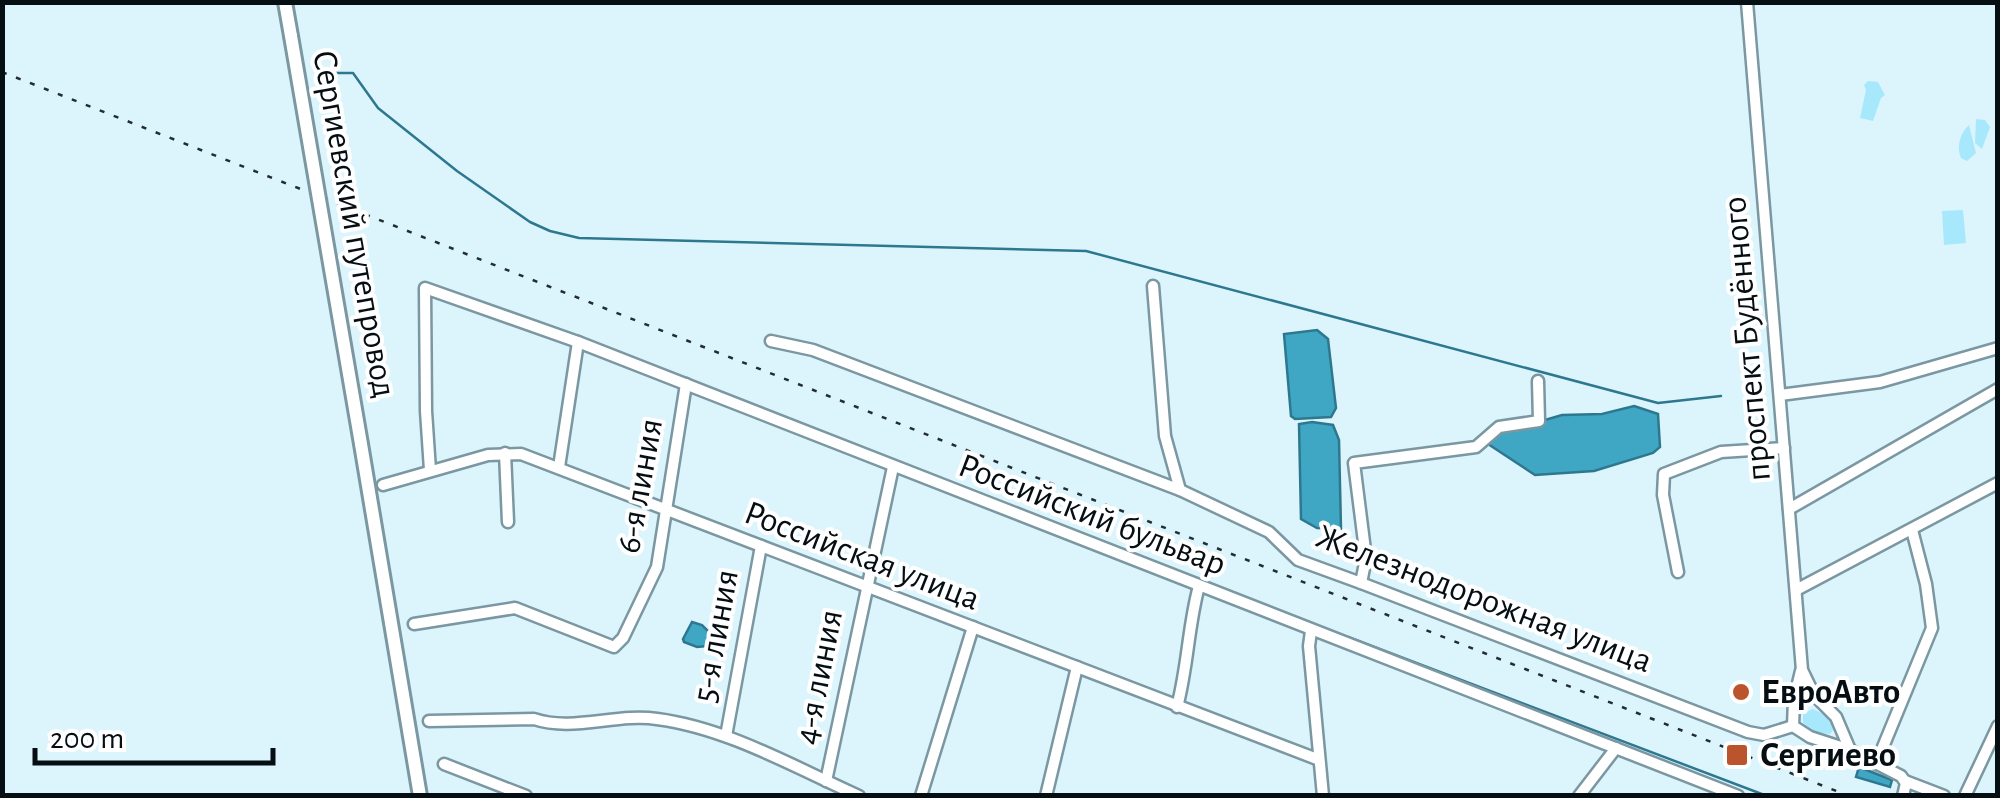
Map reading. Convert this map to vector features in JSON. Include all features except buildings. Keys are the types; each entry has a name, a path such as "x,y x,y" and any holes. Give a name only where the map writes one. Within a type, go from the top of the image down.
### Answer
{"main road":[{"name":"Сергиевский путепровод","path":"286,9 420,796"}],"street":[{"name":"проспект Будённого","path":"1747,2 1802,670 1792,711"},
{"path":"1153,286 1165,436 1180,490"},
{"name":"Российский бульвар","path":"430,470 426,288 578,342 1738,796"},
{"name":"Железнодорожная улица","path":"771,341 813,350 1180,490 1269,532 1298,560 1748,732 1764,735 1794,726"},
{"path":"559,468 578,342"},
{"path":"1780,395 1896,379 1998,348"},
{"path":"1361,582 1366,558 1354,463 1476,447 1499,427 1539,421 1538,380"},
{"name":"6-я линия","path":"414,624 515,608 614,647 623,638 656,568 686,384"},
{"path":"1790,509 1998,389"},
{"path":"1678,572 1663,495 1664,474 1720,452 1784,448"},
{"path":"506,453 508,522"},
{"name":"Российская улица","path":"383,484 506,453 520,454 1317,759"},
{"name":"4-я линия","path":"826,781 893,466"},
{"path":"1796,590 1998,482"},
{"path":"1876,764 1932,628 1912,530"},
{"name":"5-я линия","path":"726,736 761,546"},
{"path":"1177,706 1187,668 1188,626 1200,586"},
{"path":"921,796 972,627"},
{"path":"1311,630 1309,646 1322,796"},
{"path":"1046,796 1076,667"},
{"name":"проспект Будённого","path":"1802,670 1820,703"},
{"path":"1850,750 1834,714 1820,703 1805,702 1792,711 1794,726 1802,733 1850,750 1944,796"},
{"path":"429,721 534,719 550,724 630,716 660,719 726,736 858,796"},
{"path":"1822,742 1833,737 1839,726"},
{"path":"1965,796 1998,726"},
{"path":"1579,796 1616,748"},
{"path":"444,764 526,796"},
{"path":"1903,778 1903,796"}],"shaded area":[{"path":"1868,81 1878,82 1885,95 1873,121 1860,118 1864,85"},
{"path":"1976,119 1985,120 1990,127 1982,149 1975,143"},
{"path":"1969,125 1976,153 1967,161 1961,158 1959,145"},
{"path":"1963,210 1966,243 1944,245 1942,211"},
{"path":"1317,330 1328,339 1336,408 1331,417 1295,419 1291,416 1284,334"},
{"path":"1634,406 1658,414 1660,447 1653,453 1594,471 1535,475 1488,444 1496,434 1562,415 1602,414"},
{"path":"1299,424 1333,425 1339,440 1341,529 1317,528 1301,519"},
{"path":"692,622 712,635 707,646 684,642"},
{"path":"1813,709 1831,718 1830,734 1815,733 1803,723 1803,713"},
{"path":"1859,767 1892,780 1890,787 1856,777"}],"waterway":[{"path":"332,73 353,73 378,108 530,222 579,238 1086,251 1658,403 1721,396"},
{"path":"1348,637 1767,796"}],"railway":[{"path":"2,72 1849,796"}],"place":[{"name":"ЕвроАвто","path":"1741,692"},
{"name":"Сергиево","path":"1737,755"}]}
